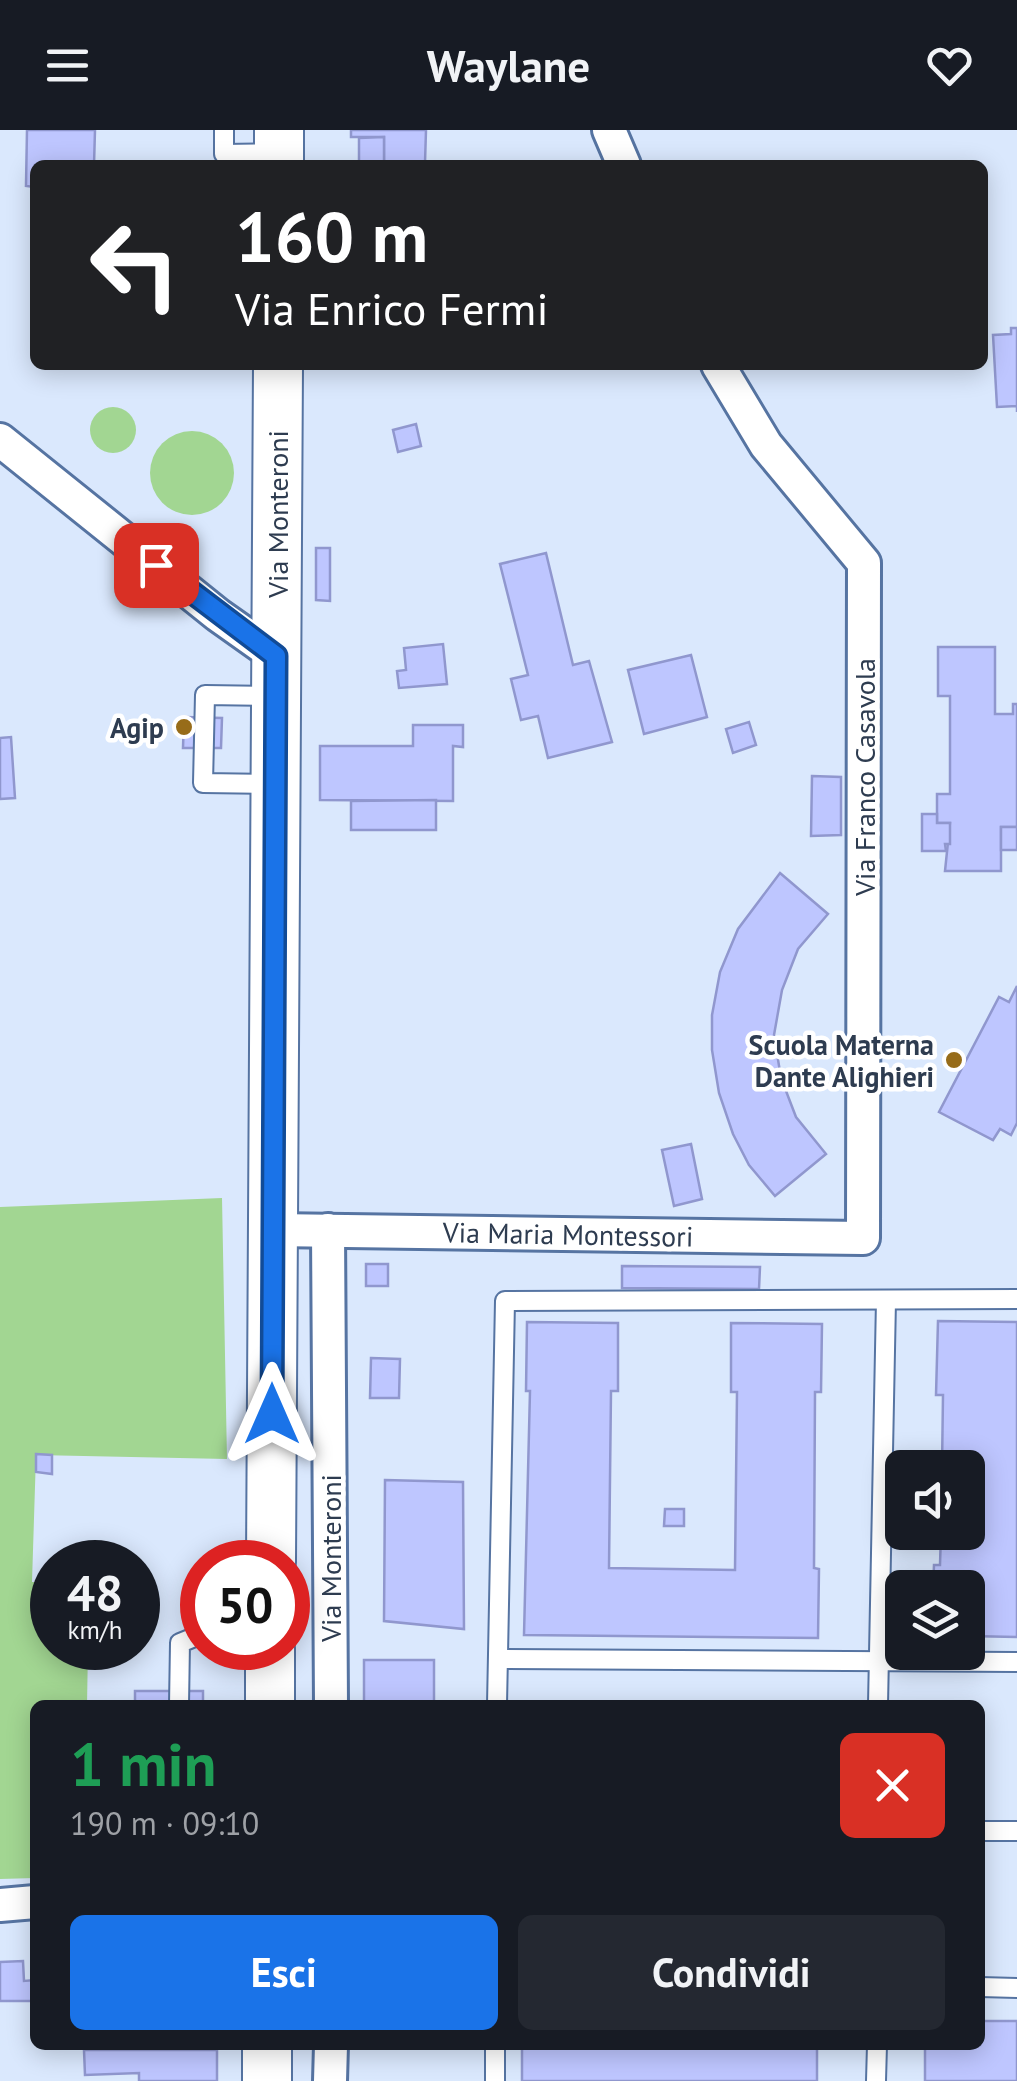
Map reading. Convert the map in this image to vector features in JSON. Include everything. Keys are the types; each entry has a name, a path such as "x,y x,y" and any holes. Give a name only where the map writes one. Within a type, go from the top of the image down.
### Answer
{"main road":[{"name":"Via Monteroni","path":"271,1540 278,370"},
{"path":"270,1670 270,1700"},
{"path":"267,2081 268,2050"}],"street":[{"path":"609,130 622,160"},
{"name":"Via Franco Casavola","path":"721,370 766,445 864,563 864,1238"},
{"path":"0,440 218,615 276,676"},
{"name":"Via Maria Montessori","path":"273,1230 864,1238"},
{"name":"Via Monteroni","path":"328,1230 332,1700"},
{"path":"0,1905 30,1902"},
{"path":"330,2081 331,2050"}],"lane":[{"path":"224,130 225,159 279,150"},
{"path":"275,784 203,782 206,695 276,676"},
{"path":"878,1700 886,1300"},
{"path":"497,1700 505,1301 1017,1300"},
{"path":"179,1700 180,1643"},
{"path":"498,1659 1017,1662"},
{"path":"985,1831 1017,1831"},
{"path":"985,1988 1017,1988"},
{"path":"495,2050 495,2081"},
{"path":"876,2081 877,2050"}],"green space":[{"path":"113,407 130,413 136,430 130,447 113,453 96,447 90,430 96,413"},
{"path":"192,431 208,434 222,443 231,457 231,489 222,503 208,512 192,515 176,512 162,503 153,489 150,473 153,457 162,443 176,434"},
{"path":"222,1198 227,1459 36,1455 33,1540 30,1540 30,1670 88,1670 87,1700 30,1700 30,1878 0,1879 0,1207"}],"building":[{"path":"27,130 95,130 94,160 30,160 30,186 26,186"},
{"path":"351,130 426,130 425,160 384,160 384,137 351,137"},
{"path":"384,137 384,160 359,160 359,138"},
{"path":"1011,328 1017,328 1017,406 997,407 993,335 1011,334"},
{"path":"416,424 421,446 398,452 393,430"},
{"path":"316,548 330,548 330,601 316,600"},
{"path":"546,553 573,665 589,661 612,742 548,758 538,716 521,720 511,679 528,675 500,564"},
{"path":"443,644 447,684 399,688 397,671 406,670 404,648"},
{"path":"938,647 995,647 995,714 1013,714 1013,704 1017,704 1017,827 1001,827 1001,871 945,871 950,823 937,823 937,794 950,794 950,696 938,696"},
{"path":"691,655 707,717 644,734 628,670"},
{"path":"184,717 222,718 221,748 183,748"},
{"path":"749,722 756,745 733,753 726,729"},
{"path":"413,725 463,725 463,747 453,746 453,801 320,800 320,746 413,746"},
{"path":"11,737 15,798 0,799 0,738"},
{"path":"812,776 841,777 841,835 811,836"},
{"path":"436,800 436,830 351,830 351,801"},
{"path":"922,814 937,814 937,823 950,823 946,851 922,851"},
{"path":"1001,827 1017,827 1017,850 1001,850"},
{"path":"780,873 828,914 798,949 782,990 774,1035 781,1078 796,1117 826,1154 775,1196 749,1165 733,1134 719,1093 712,1050 712,1015 720,972 738,929"},
{"path":"1017,986 1017,1123 1011,1135 1000,1129 993,1140 939,1112 999,997 1009,1002"},
{"path":"691,1144 702,1199 674,1206 662,1150"},
{"path":"366,1264 388,1264 388,1286 366,1286"},
{"path":"622,1266 760,1267 759,1289 622,1288"},
{"path":"938,1321 1017,1322 1017,1637 985,1636 985,1570 934,1570 934,1565 940,1565 940,1550 985,1550 985,1450 942,1450 943,1395 936,1395"},
{"path":"527,1322 618,1323 618,1391 611,1391 609,1568 735,1570 737,1392 731,1392 731,1323 822,1324 821,1392 815,1392 814,1568 819,1569 818,1638 524,1635 530,1391 526,1391"},
{"path":"371,1358 400,1359 399,1398 370,1398"},
{"path":"36,1454 52,1455 52,1474 36,1472"},
{"path":"385,1480 463,1482 464,1629 384,1621"},
{"path":"665,1509 684,1509 684,1526 664,1526"},
{"path":"364,1660 434,1660 434,1700 364,1700"},
{"path":"135,1691 203,1691 203,1700 135,1700"},
{"path":"23,1961 24,1981 30,1980 30,2001 0,2001 0,1962"},
{"path":"985,2021 1017,2021 1017,2081 925,2081 925,2050 985,2050"},
{"path":"84,2050 217,2050 217,2081 139,2081 139,2073 85,2075"},
{"path":"522,2050 817,2050 817,2081 522,2081"}],"place":[{"name":"Agip","path":"184,727"},
{"name":"Scuola Materna Dante Alighieri","path":"954,1060"}],"route":[{"path":"156,565 276,656 272,1414"}]}
